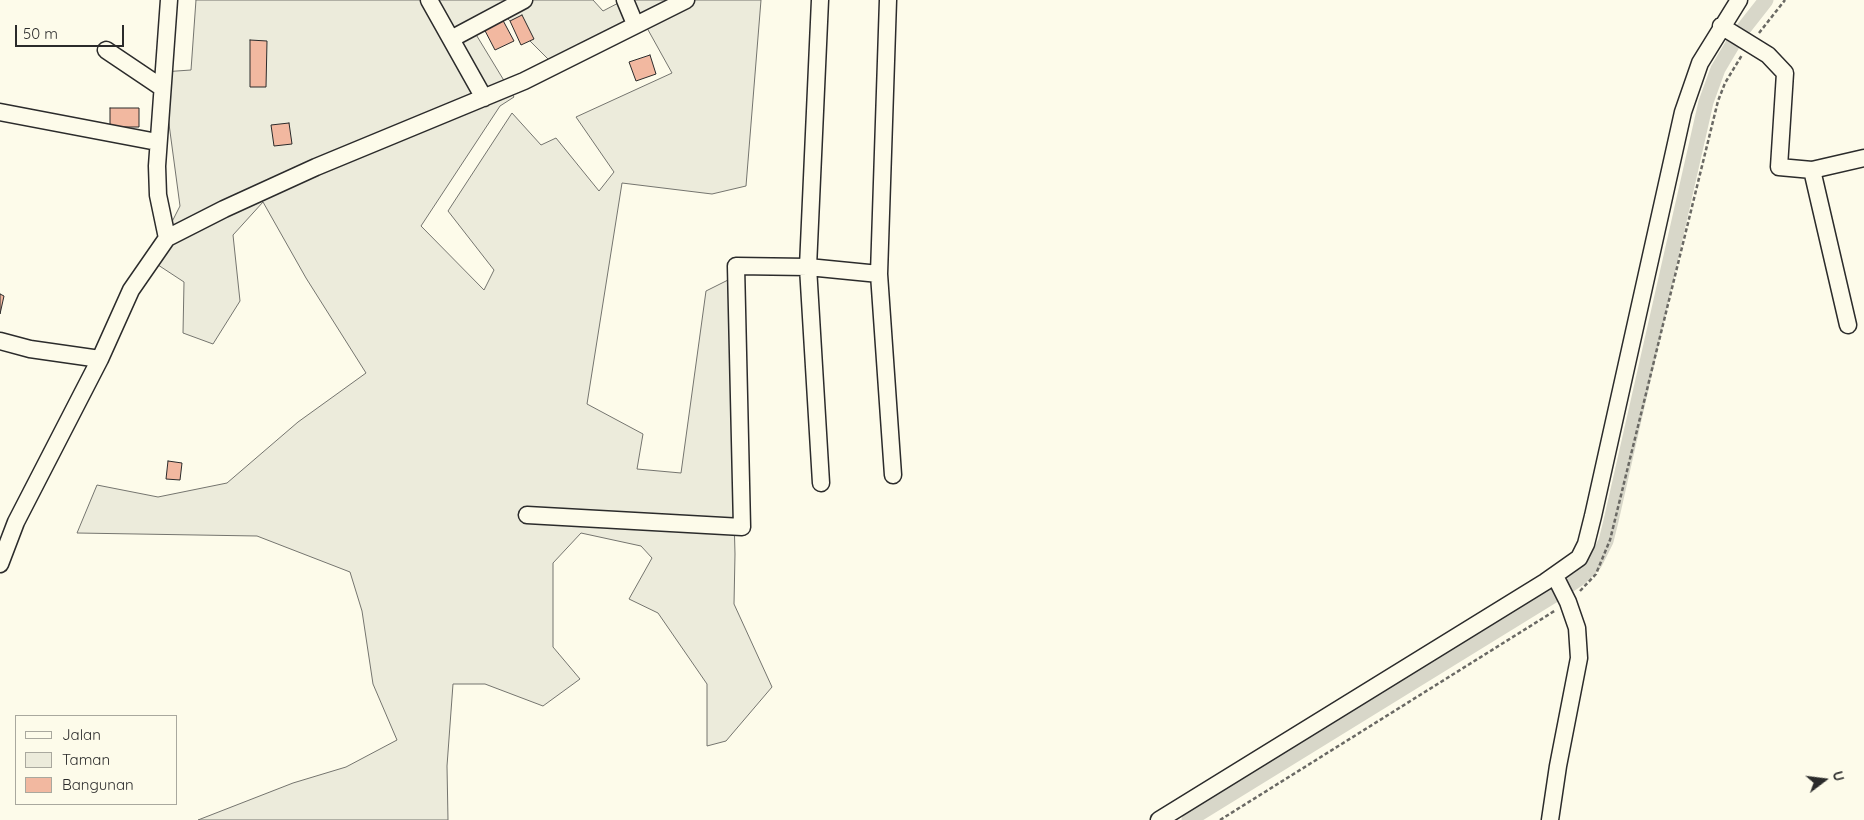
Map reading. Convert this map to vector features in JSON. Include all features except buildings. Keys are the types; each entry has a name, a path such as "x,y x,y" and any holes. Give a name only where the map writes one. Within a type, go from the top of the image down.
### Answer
{"street":[{"path":"167,238 158,195 157,142 169,0"},
{"path":"429,0 484,98"},
{"path":"451,39 524,0"},
{"path":"625,0 635,24"},
{"path":"0,564 16,522 100,359 131,290 167,238 316,166 524,81 686,0"},
{"path":"820,0 808,267 821,483"},
{"path":"888,0 879,274 893,475"},
{"path":"1159,820 1563,590 1588,537 1683,112 1700,63 1736,35 1738,0"},
{"path":"1736,35 1768,55 1785,73 1779,167 1812,170 1864,158"},
{"path":"106,50 161,87"},
{"path":"0,112 157,142"},
{"path":"1812,170 1848,325"},
{"path":"527,515 742,527 736,266 808,267 879,274"},
{"path":"0,341 30,349 100,359"},
{"path":"1550,820 1558,766 1579,658 1578,632 1563,590"}],"path":[{"path":"1220,820 1563,590 1596,574 1610,540 1718,101 1736,63 1736,35 1785,0"}],"green space":[{"path":"196,0 593,0 603,11 624,0 761,0 746,186 712,194 622,183 587,404 643,434 637,469 681,473 706,291 728,280 735,554 734,604 772,687 726,741 707,746 707,684 658,613 629,599 652,558 641,546 581,533 553,563 553,647 580,679 543,706 485,684 453,684 447,766 448,820 198,820 293,783 346,767 397,740 373,684 362,611 350,572 257,536 77,533 97,485 158,497 227,483 298,422 366,373 306,278 263,202 233,235 240,301 213,344 183,333 184,282 152,261 180,206 162,72 191,70","holes":["496,7 554,65 642,19 672,73 576,117 614,172 599,191 556,138 541,145 512,113 448,211 494,270 484,290 421,226 500,106 514,97 469,23"]}],"waterway":[{"path":"1189,820 1559,592 1580,578 1595,563 1606,541 1611,521 1706,102 1718,69 1737,37 1766,0"}]}
